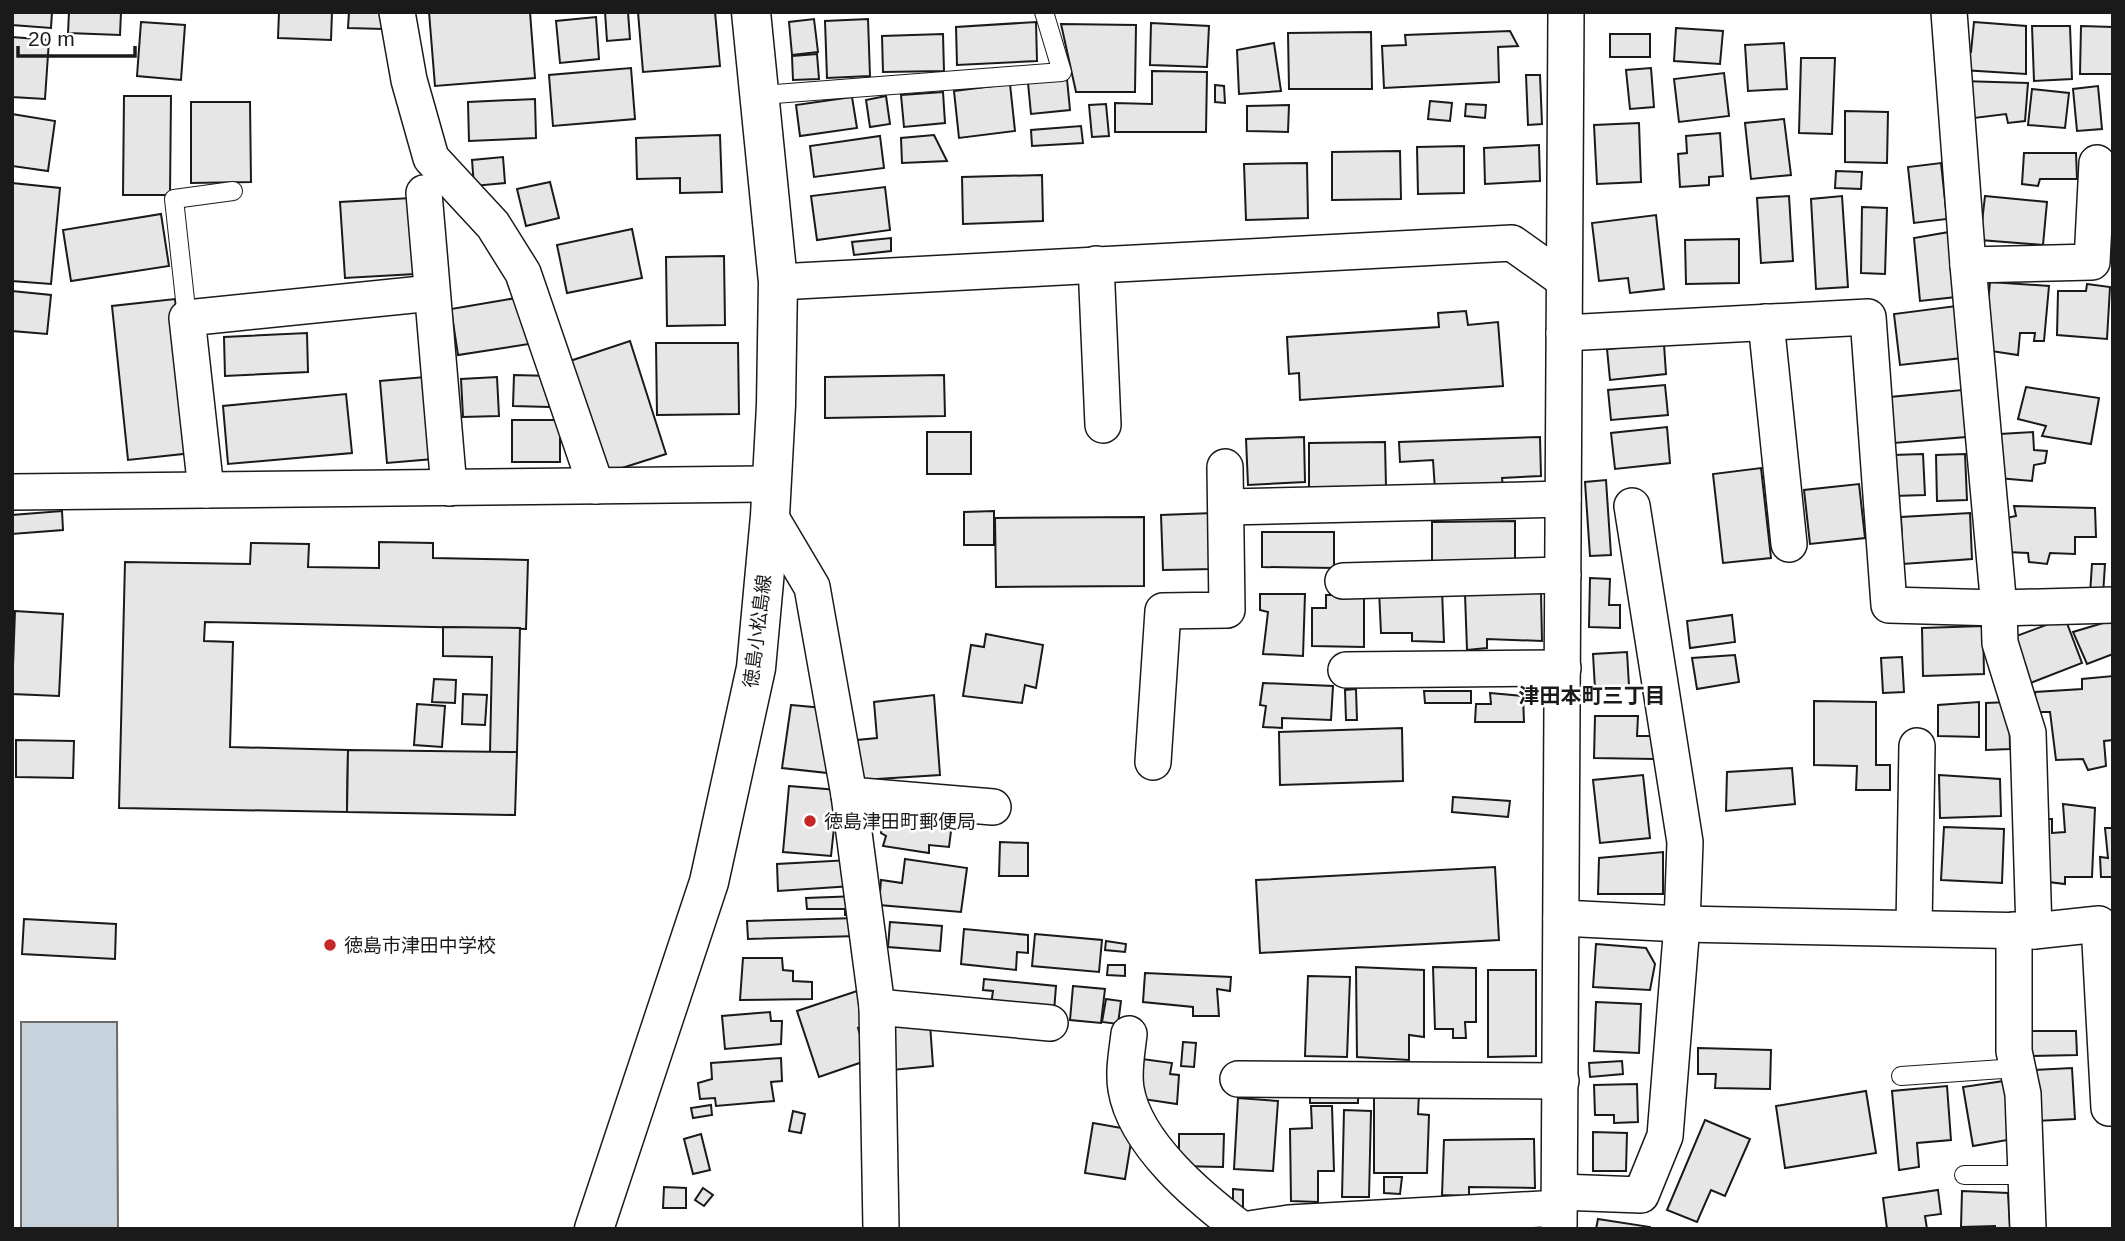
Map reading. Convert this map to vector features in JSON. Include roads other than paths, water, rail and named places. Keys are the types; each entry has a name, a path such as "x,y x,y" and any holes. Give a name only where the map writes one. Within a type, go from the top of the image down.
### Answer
{"main road":[{"name":"徳島小松島線","path":"594,1229 709,882 755,668 771,500 778,282 751,12"}],"street":[{"path":"397,12 409,80 432,158 493,225 523,273 596,486"},
{"path":"1559,1210 1566,12"},
{"path":"1949,12 2000,643 2028,733 2024,931 2014,1038 2023,1094 2028,1229"},
{"path":"1968,265 2092,262 2097,163"},
{"path":"424,193 449,488"},
{"path":"778,282 1512,243 1564,279"},
{"path":"1097,264 1103,425"},
{"path":"206,490 187,318 432,293"},
{"path":"1564,333 1868,317 1889,606 1999,608 2113,605"},
{"path":"1766,322 1790,544"},
{"path":"1153,762 1163,611 1227,610 1225,467"},
{"path":"12,492 596,486 771,500 813,587 849,796 877,1007 881,1229"},
{"path":"1227,506 1563,499"},
{"path":"1249,1229 1289,1223 1559,1210 1641,1195 1665,1136 1682,924 1685,842 1632,506"},
{"path":"1343,581 1563,575"},
{"path":"1346,670 1563,668"},
{"path":"1914,928 1917,746"},
{"path":"849,796 993,807"},
{"path":"1561,918 1682,924 2024,931 2106,916 2109,1108"},
{"path":"877,1007 1050,1023"},
{"path":"1129,1034 1126,1091 1147,1137 1178,1176 1241,1229"},
{"path":"1238,1079 1561,1081"}],"lane":[{"path":"761,95 1062,72 1044,12"},
{"path":"187,318 174,199 233,191"},
{"path":"1900,1076 2018,1068"},
{"path":"1964,1175 2026,1175"}],"place":[{"name":"徳島津田町郵便局","path":"810,821"},
{"name":"徳島市津田中学校","path":"330,945"}],"district":[{"name":"津田本町三丁目","path":"1592,696"}]}
